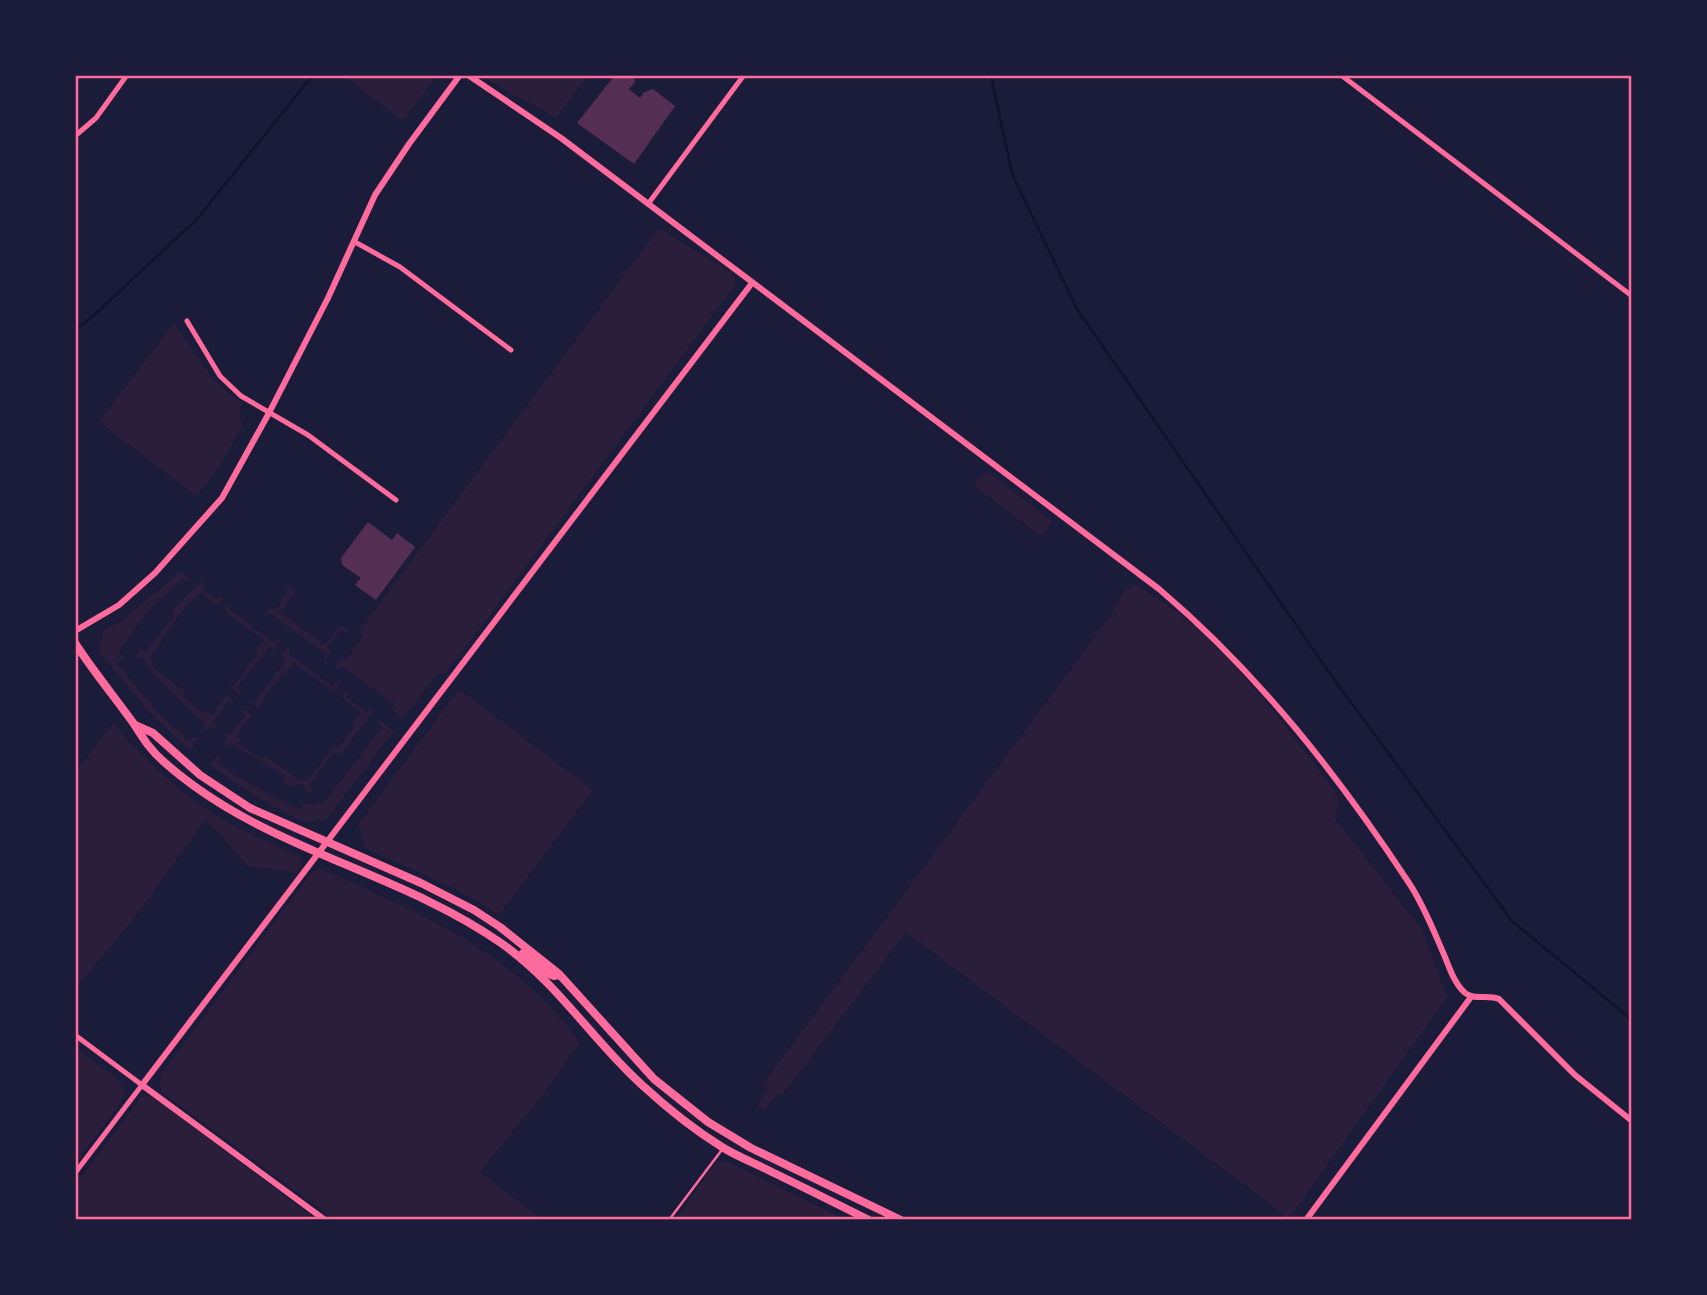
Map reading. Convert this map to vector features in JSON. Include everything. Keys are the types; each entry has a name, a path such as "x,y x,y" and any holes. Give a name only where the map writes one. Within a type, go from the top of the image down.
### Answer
{"main road":[{"path":"75,643 153,752 192,786 229,811 318,855 431,902 473,925 526,962 569,1004 633,1076 684,1121 723,1148 869,1220"},
{"path":"135,725 153,733 200,775 250,808 421,883 502,928 559,974 654,1079 708,1122 751,1148 901,1220"},
{"path":"501,943 522,952 554,976 559,974"}],"street":[{"path":"75,136 96,118 127,75"},
{"path":"75,631 119,605 155,573 222,498 270,413 376,195 409,144 460,75"},
{"path":"468,75 556,134 1159,589 1225,648 1305,740 1380,841 1418,897 1459,986 1471,997 1487,996 1499,999 1575,1075 1632,1121"},
{"path":"648,204 744,75"},
{"path":"1340,75 1632,296"},
{"path":"355,242 400,267 511,349"},
{"path":"75,1173 751,283"},
{"path":"187,321 220,376 242,396 308,435 396,500"},
{"path":"1306,1220 1471,997"},
{"path":"75,1035 324,1220"}],"lane":[{"path":"669,1220 723,1148"}],"shaded area":[{"path":"344,75 434,75 432,82 403,121"},
{"path":"479,75 588,75 556,118"},
{"path":"659,228 729,272 736,280 735,285 447,671 437,674 403,718 391,709 394,704 341,666 336,669 335,666 340,659 345,661 364,635 361,630 366,622"},
{"path":"174,323 215,382 241,403 239,416 243,425 219,467 197,496 99,422"},
{"path":"984,472 989,473 1052,521 1042,537 974,486"},
{"path":"181,571 190,580 186,582 182,579 149,609 118,652 124,657 117,663 160,715 189,741 193,737 198,739 192,749 187,748 148,711 99,651 103,630 123,620"},
{"path":"202,581 202,589 217,600 220,596 222,598 217,605 200,592 194,601 191,599 151,656 153,668 186,692 183,697 205,714 207,712 212,715 227,695 234,702 233,704 228,701 213,722 217,726 215,729 210,727 205,732 202,728 205,724 153,673 142,658 135,657 140,649 145,652 174,616 172,610"},
{"path":"1136,584 1186,619 1232,663 1335,792 1339,804 1334,817 1422,930 1447,997 1288,1220 906,932 783,1094 778,1094 764,1111 757,1106 768,1088 763,1084 1111,615 1125,590"},
{"path":"288,585 296,591 280,612 324,645 341,625 348,630 346,633 341,630 327,648 331,653 325,661 326,654 270,613 264,615 271,607 276,610 288,591 285,588"},
{"path":"230,603 232,605 229,609 274,643 278,639 280,641 274,650 269,647 237,688 241,692 240,695 228,685 233,686 257,655 255,652 264,640 226,613 225,609"},
{"path":"288,647 288,653 333,687 336,683 339,686 334,693 294,663 259,705 262,708 259,710 249,700 255,702 286,660 281,656"},
{"path":"459,689 593,790 499,915 458,890 362,847 364,844 357,826"},
{"path":"346,691 349,692 346,697 367,712 370,708 373,712 340,755 334,752 309,786 313,790 309,794 304,791 305,786 299,784 294,788 283,782 284,775 230,743 226,747 223,745 227,738 224,733 230,735 245,715 241,711 244,709 252,714 236,736 241,740 239,743 261,760 265,756 298,781 309,779 334,745 338,748 355,726 353,724 361,713 341,697"},
{"path":"379,720 394,731 326,820 310,822 288,814 209,764 218,754 220,758 217,763 289,804 300,809 303,804 316,805 319,801 323,804 382,727 378,723"},
{"path":"113,723 158,770 196,802 231,824 301,858 302,864 297,873 247,866 205,820 136,916 75,989 75,773"},
{"path":"319,868 394,901 462,937 523,982 552,1009 580,1042 544,1093 480,1172 539,1217 536,1220 335,1220 162,1092 159,1083 162,1073 312,872"},
{"path":"75,1048 119,1080 125,1092 121,1102 75,1163"},
{"path":"148,1095 317,1220 75,1220 75,1186 141,1097"},
{"path":"719,1161 728,1162 847,1220 675,1220"}],"building":[{"path":"615,75 634,76 635,82 629,89 640,98 644,92 653,89 675,106 634,164 577,123"},
{"path":"368,522 392,540 397,533 415,547 376,600 355,585 361,578 342,565 341,558"}],"waterway":[{"path":"75,330 197,219 313,75"},
{"path":"991,75 1012,174 1077,309 1333,678 1512,921 1632,1020"}]}
